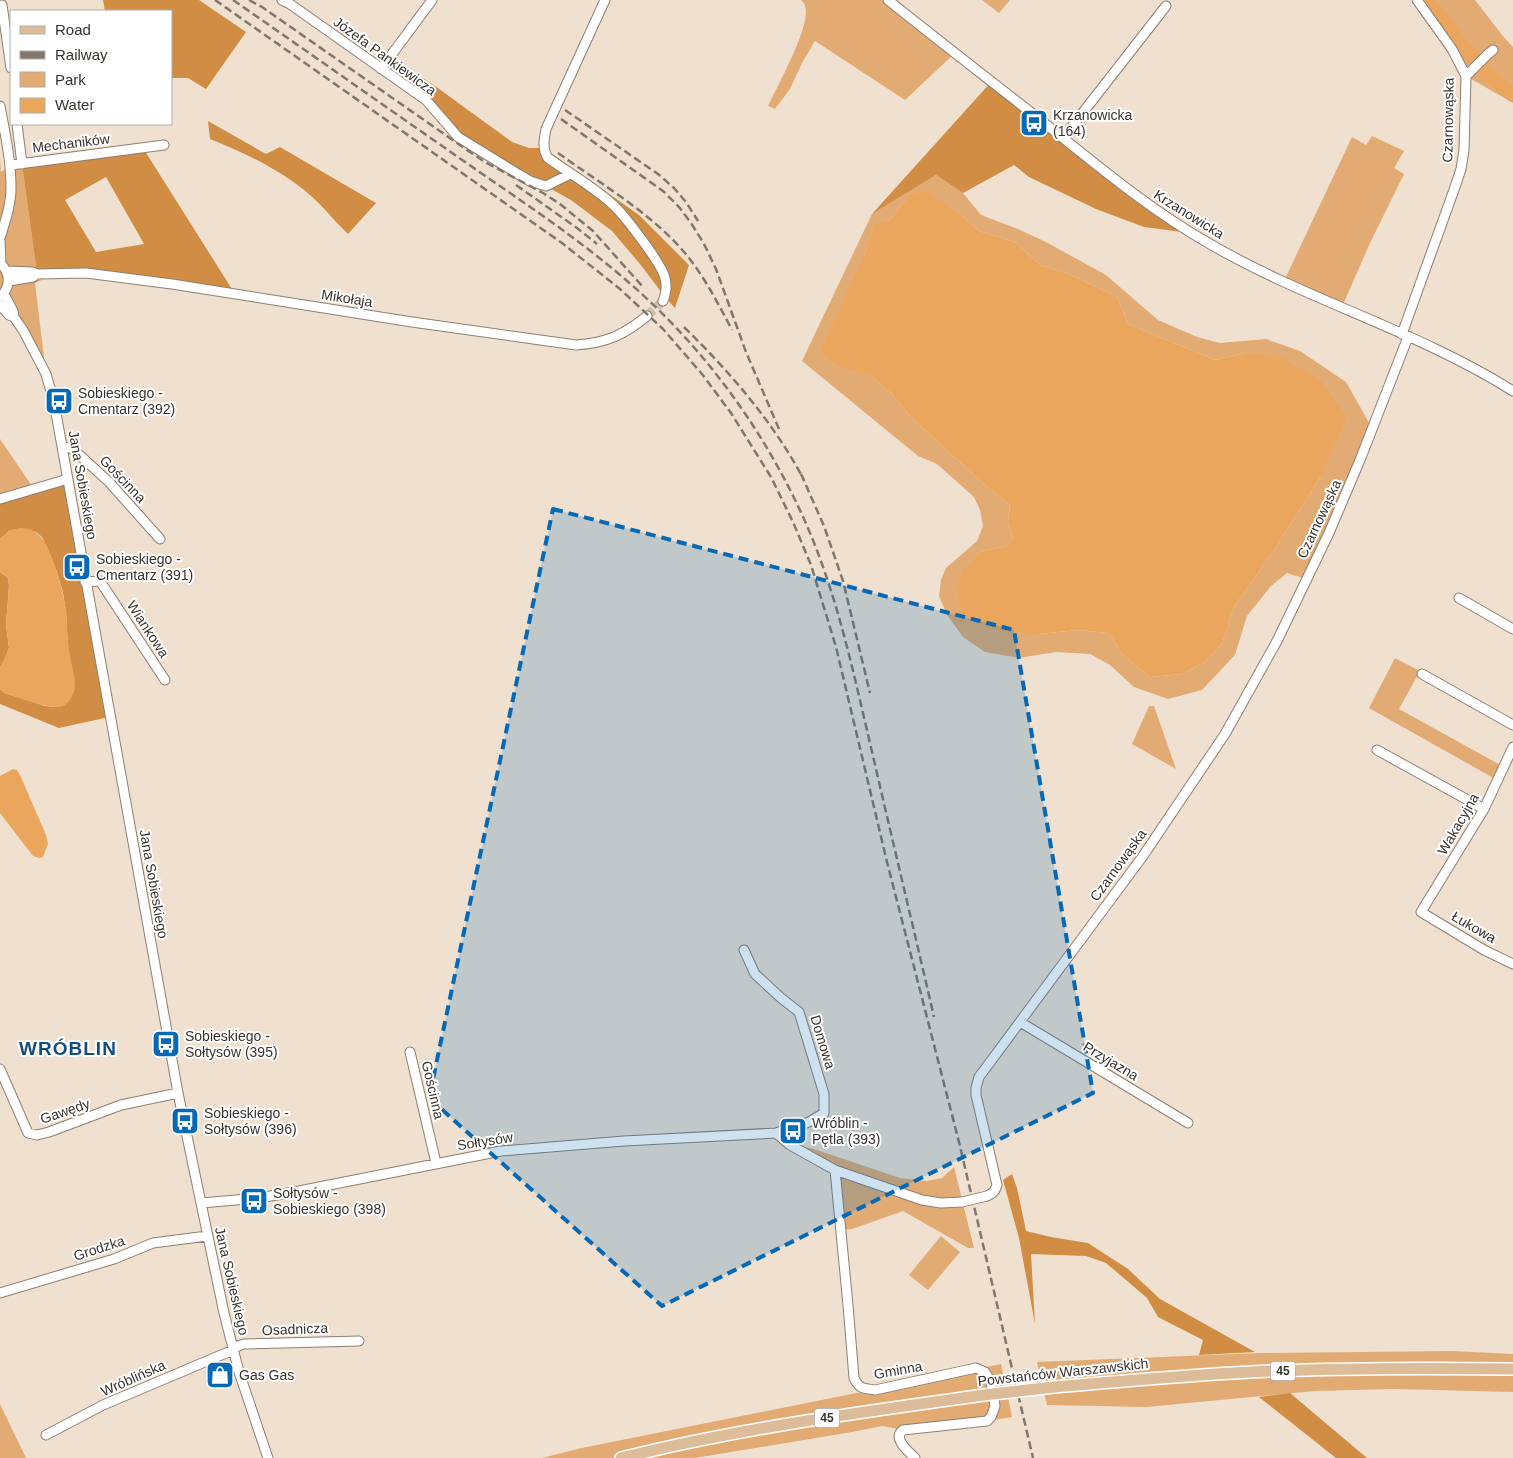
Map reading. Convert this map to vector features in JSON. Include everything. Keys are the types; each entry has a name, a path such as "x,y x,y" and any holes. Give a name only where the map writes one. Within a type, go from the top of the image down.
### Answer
{"main road":[{"name":"Powstańców Warszawskich","path":"621,1458 669,1446 826,1418 984,1395 1054,1387 1163,1377 1270,1371 1418,1368 1513,1369"}],"street":[{"name":"Józefa Pankiewicza","path":"282,0 426,100 458,136 518,174 530,181 546,186 570,174"},
{"path":"381,69 432,0"},
{"path":"605,0 556,106 545,136 544,148 548,158 609,201 624,216 663,272 666,285 665,297 662,300"},
{"name":"Krzanowicka","path":"888,0 1152,207 1212,245 1265,273 1476,369 1513,391"},
{"name":"Czarnowąska","path":"776,1133 790,1145 835,1170 922,1200 941,1203 962,1202 986,1196 993,1193 996,1189 979,1111 976,1088 979,1078 1143,856 1230,726 1276,641 1333,525 1360,460 1405,336 1461,169 1464,150 1466,76 1452,49 1417,0"},
{"path":"2,4 10,61"},
{"path":"1063,138 1166,6"},
{"path":"1466,76 1493,50"},
{"path":"0,106 10,165 10,196 0,239 2,266 9,281 8,288 2,296"},
{"path":"17,125 22,164"},
{"name":"Mechaników","path":"10,165 164,145"},
{"name":"Mikołaja","path":"2,266 37,274 86,273 172,284 412,322 576,345 607,340 630,329 647,316"},
{"name":"Mikołaja","path":"9,281 33,277 37,274"},
{"name":"Jana Sobieskiego","path":"2,296 13,311 14,317 46,374 54,402 178,1093 200,1203 233,1350 268,1458"},
{"name":"Jana Sobieskiego","path":"0,305 9,315 14,317"},
{"name":"Gościnna","path":"62,446 73,449 109,482 160,539"},
{"path":"0,499 68,479"},
{"name":"Wiankowa","path":"85,582 100,581 165,680"},
{"path":"1459,598 1513,628"},
{"path":"1422,674 1513,725"},
{"name":"Wakacyjna","path":"1422,912 1484,809 1513,747"},
{"path":"1377,750 1484,809"},
{"name":"Łukowa","path":"1422,912 1484,950 1513,964"},
{"name":"Domowa","path":"744,950 755,974 799,1012 824,1094 824,1113 809,1122 776,1133"},
{"name":"Przyjazna","path":"1020,1022 1188,1123"},
{"name":"Gościnna","path":"410,1052 436,1163"},
{"name":"Gawędy","path":"0,1069 28,1132 37,1135 46,1134 121,1105 178,1093"},
{"name":"Sołtysów","path":"200,1203 259,1198 299,1192 501,1151 624,1141 776,1133"},
{"name":"Gminna","path":"835,1170 854,1378 857,1384 861,1388 875,1390 976,1368 985,1372 992,1382 996,1406 987,1421 903,1430 900,1432 900,1440 915,1458"},
{"name":"Grodzka","path":"0,1293 114,1259 153,1243 207,1236"},
{"name":"Osadnicza","path":"233,1350 244,1344 359,1341"},
{"name":"Wróblińska","path":"46,1436 103,1405 233,1350"}],"highlighted area":[{"path":"553,509 1014,630 1093,1093 662,1306 429,1098"}],"green space":[{"path":"801,0 888,0 955,53 905,100 815,41 790,89 775,109 768,106 799,41 806,15 804,3"},
{"path":"982,0 1010,0 999,13"},
{"path":"1417,0 1475,0 1513,47 1513,103 1466,76"},
{"path":"1372,136 1404,151 1394,168 1404,174 1370,243 1342,307 1284,281 1352,137 1366,145"},
{"path":"0,159 1,172 11,165 22,164 37,274 35,281 44,279 35,283 46,374 23,330 0,299"},
{"path":"936,175 963,193 981,215 1046,242 1106,275 1158,320 1197,337 1220,343 1266,339 1300,351 1346,382 1372,428 1303,578 1287,573 1271,586 1247,616 1235,655 1202,690 1168,699 1134,687 1110,665 1090,654 1056,652 1019,658 985,652 963,637 947,615 939,596 941,580 946,568 977,541 983,526 980,510 974,497 937,464 918,456 802,361 872,214","holes":["910,194 961,215 979,231 1015,242 1040,265 1069,274 1117,297 1128,324 1215,360 1246,353 1321,476 1272,553 1234,607 1222,644 1205,662 1182,674 1150,677 1123,655 1109,633 1078,630 1039,634 981,552 1007,546 1013,538 1008,522 1010,505 985,485 910,416 892,394 871,376 864,256 874,226 890,220"]},
{"path":"0,439 34,489 0,499"},
{"path":"1395,658 1420,671 1399,709 1504,767 1497,780 1369,708"},
{"path":"1149,706 1154,706 1176,769 1132,744"},
{"path":"790,1145 811,1148 900,1178 927,1181 942,1178 954,1167 974,1248 968,1248 903,1211 852,1229 841,1230 835,1170"},
{"path":"941,1236 960,1252 928,1290 909,1275"},
{"path":"1452,1351 1513,1354 1513,1392 1395,1389 1314,1391 1147,1407 1047,1405 1037,1362 1260,1353"},
{"path":"1001,1364 1012,1417 903,1430 882,1426 695,1458 542,1458 582,1448"},
{"path":"0,1404 26,1458 0,1458"}],"shaded area":[{"path":"103,0 199,0 246,32 206,89 188,78 172,78 172,10 105,10"},
{"path":"391,57 435,86 512,142 529,148 544,148 639,215 689,265 675,308 612,231 571,200 458,137 438,115 381,69"},
{"path":"992,81 1190,233 1144,227 1096,209 1029,177 1014,165 963,193 936,175 872,214"},
{"path":"208,121 266,154 280,147 376,203 348,234 299,186 249,156 210,139"},
{"path":"143,148 235,294 94,274 37,274 22,164","holes":["106,177 144,244 96,252 65,200"]},
{"path":"68,479 109,717 59,728 0,704 0,689 5,693 45,706 56,707 75,686 68,647 63,593 50,554 42,537 36,532 10,530 0,539 0,499"},
{"path":"0,572 8,578 9,586 6,625 9,648 0,667"},
{"path":"1012,1174 1017,1188 1026,1231 1088,1243 1128,1269 1160,1299 1255,1352 1199,1355 1203,1340 1158,1317 1147,1298 1106,1263 1086,1256 1031,1254 1035,1324 1019,1238 1003,1180"},
{"path":"1290,1393 1367,1458 1336,1458 1259,1397"}],"water":[{"path":"927,191 961,215 979,231 1015,242 1040,265 1069,274 1117,297 1128,324 1215,360 1246,353 1282,358 1320,380 1347,417 1321,476 1272,553 1234,607 1222,644 1205,662 1182,674 1150,677 1123,655 1109,633 1078,630 1039,634 993,630 961,613 957,588 962,571 981,552 1007,546 1013,538 1008,522 1010,505 985,485 910,416 892,394 871,376 838,366 826,357 821,349 864,256 874,225 890,220 910,194"},
{"path":"20,528 33,531 44,542 49,550 63,594 69,650 75,683 71,698 63,706 51,707 35,703 5,693 0,689 0,667 9,648 6,625 9,586 8,578 0,572 0,539 10,530"},
{"path":"13,769 17,770 20,775 46,835 48,844 43,857 33,856 0,813 0,776"}],"waterway":[{"path":"1425,0 1450,27 1458,41 1486,73 1513,95"}],"tunnel":[{"path":"647,316 663,301"}],"railway":[{"path":"215,0 562,243 620,289 663,329 702,374 731,413 771,477 811,565 836,647 887,862 959,1142 1033,1458"},
{"path":"233,0 544,217 606,263 654,305 680,332 705,360 750,421 770,452 804,519 836,606 934,1017"},
{"path":"249,0 262,7 485,162 560,204 593,231 643,287"},
{"path":"565,110 658,174 686,202 698,221"},
{"path":"561,119 663,191 679,207 691,223 716,269 746,352 779,429"},
{"path":"558,153 627,201 661,228 676,243 701,275 732,330"},
{"path":"516,185 597,244"},
{"path":"684,327 718,362 765,418 804,480"},
{"path":"801,474 824,526 843,581 870,693"}],"place":[{"name":"Krzanowicka (164)","path":"1034,123"},
{"name":"Sobieskiego - Cmentarz (392)","path":"59,401"},
{"name":"Sobieskiego - Cmentarz (391)","path":"77,567"},
{"name":"Sobieskiego - Sołtysów (395)","path":"166,1044"},
{"name":"Sobieskiego - Sołtysów (396)","path":"185,1121"},
{"name":"Wróblin - Pętla (393)","path":"793,1131"},
{"name":"Sołtysów - Sobieskiego (398)","path":"254,1201"},
{"name":"Gas Gas","path":"220,1375"}],"district":[{"name":"WRÓBLIN","path":"68,1048"}]}
